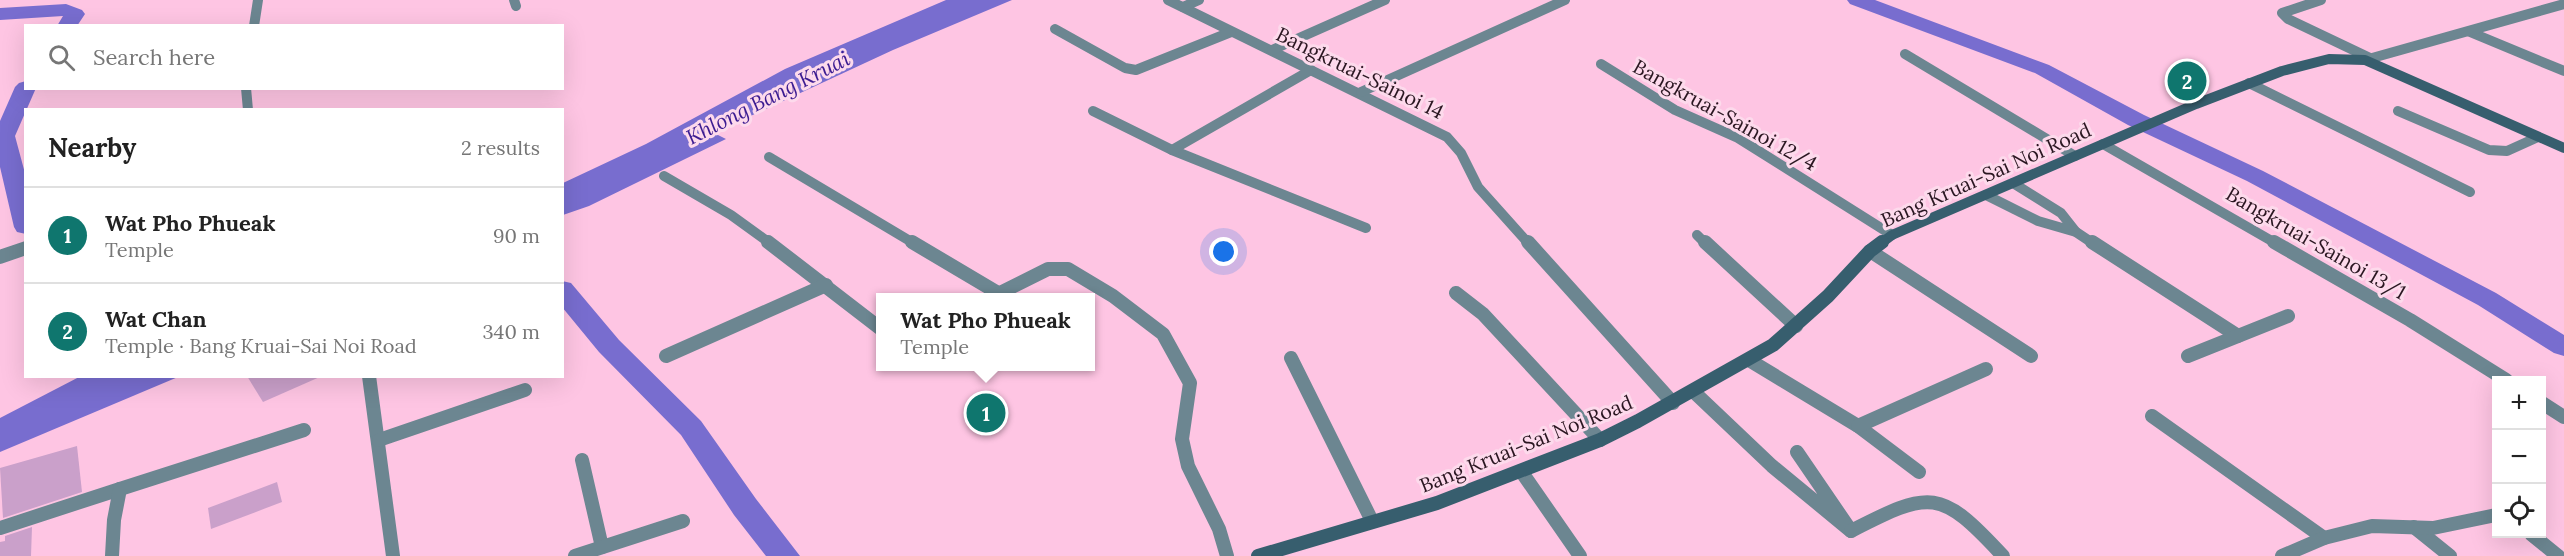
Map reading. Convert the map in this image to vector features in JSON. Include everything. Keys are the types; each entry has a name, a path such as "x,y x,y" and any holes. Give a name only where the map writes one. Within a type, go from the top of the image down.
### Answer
{"main road":[{"name":"Bang Kruai-Sai Noi Road","path":"1258,556 1437,503 1599,440 1694,392 1749,360 1797,326 1870,251 1892,235 2140,127 2249,83 2312,62 2342,58 2368,59 2564,148"}],"street":[{"path":"254,24 258,0"},
{"name":"Bangkruai-Sainoi 14","path":"1168,0 1361,92 1448,137 1461,153 1478,187 1673,403"},
{"path":"1183,6 1199,0"},
{"path":"1272,50 1385,0"},
{"path":"1361,92 1565,0"},
{"path":"2321,0 2282,13 2288,19 2368,59 2564,4"},
{"path":"2537,0 2554,7"},
{"path":"1055,29 1125,68 1136,70 1231,32"},
{"path":"2470,32 2564,71"},
{"path":"1905,54 2074,156"},
{"name":"Bangkruai-Sainoi 12/4","path":"1601,64 1675,110 1748,144 1892,235"},
{"path":"1172,150 1311,70"},
{"path":"2249,83 2470,192"},
{"path":"246,90 248,108"},
{"path":"1093,111 1172,150 1366,228"},
{"path":"2398,111 2489,150 2507,151 2538,137"},
{"name":"Bangkruai-Sainoi 13/1","path":"2103,144 2410,320 2498,376"},
{"path":"769,157 991,293"},
{"path":"664,176 731,214 876,325"},
{"path":"2013,183 2061,213 2076,232"},
{"path":"1986,195 2038,221 2076,232 2238,336"},
{"path":"1697,235 1797,326"},
{"path":"0,257 24,249"},
{"path":"1870,251 2031,356"},
{"path":"998,293 1048,269 1068,269 1113,296 1163,334 1190,382 1182,439 1188,466 1219,529 1227,556"},
{"path":"666,356 826,285"},
{"path":"1456,293 1483,314 1599,440"},
{"path":"2188,357 2288,316"},
{"path":"1291,358 1372,521"},
{"path":"1749,360 1858,426 1919,472"},
{"path":"1858,426 1986,369"},
{"path":"369,378 393,556"},
{"path":"379,440 525,390"},
{"path":"1694,392 1772,466 1851,531"},
{"path":"2546,406 2564,417"},
{"path":"2151,416 2324,537"},
{"path":"0,528 303,430"},
{"path":"1797,452 1851,531"},
{"path":"582,460 602,547"},
{"path":"1521,471 1580,556"},
{"path":"112,556 114,520 120,489"},
{"path":"1851,531 1900,507 1916,501 1929,501 1942,504 1961,515 2003,556"},
{"path":"2282,556 2306,552 2324,537 2372,526 2450,526 2492,516"},
{"path":"575,556 683,521"},
{"path":"2414,527 2450,556"},
{"path":"2536,538 2558,556"}],"water":[{"name":"Khlong Bang Kruai","path":"946,0 1012,0 893,50 714,133 726,139 589,206 564,215 564,183 646,144 785,69"},
{"path":"77,378 176,378 0,452 0,418"}],"building":[{"path":"248,378 317,378 263,402"},
{"path":"77,446 82,492 3,518 0,468"},
{"path":"277,482 282,502 211,529 208,508"},
{"path":"32,527 31,556 0,556 0,542 5,541 5,536"}],"waterway":[{"path":"1857,0 2042,69 2136,120 2255,176 2487,299 2564,347"},
{"path":"0,14 66,10 75,14 68,24"},
{"path":"24,219 4,136 25,90"},
{"path":"564,291 609,346 691,428 745,507 784,556"}],"place":[{"name":"Wat Chan","path":"2187,81"},
{"name":"Wat Pho Phueak","path":"986,413"}]}
